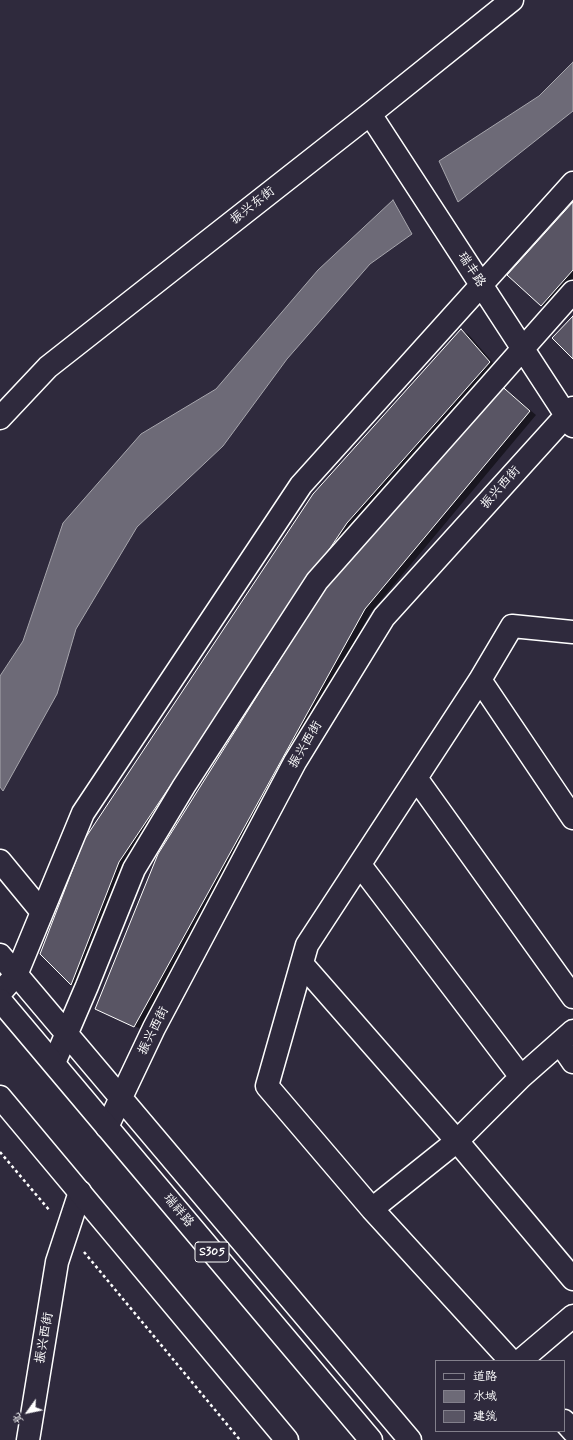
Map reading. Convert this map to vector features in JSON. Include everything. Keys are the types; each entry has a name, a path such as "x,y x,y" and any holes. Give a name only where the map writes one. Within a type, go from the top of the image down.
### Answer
{"street":[{"name":"振兴东街","path":"0,418 48,368 512,0"},
{"name":"瑞丰路","path":"370,114 481,284 571,417"},
{"path":"0,994 16,975 82,814 301,485 573,183"},
{"path":"54,1063 134,869 184,786 317,581 573,292"},
{"name":"振兴西街","path":"107,1127 154,1028 295,762 384,617 571,417"},
{"path":"510,1360 372,1208 267,1086 307,945 480,680 512,626 573,632"},
{"path":"480,680 573,818"},
{"path":"416,778 573,997"},
{"path":"0,861 42,912"},
{"path":"360,865 521,1077"},
{"path":"0,955 410,1440"},
{"path":"302,964 457,1141 573,1280"},
{"name":"瑞祥路","path":"0,1000 371,1440"},
{"path":"372,1208 457,1141 521,1077 566,1037 573,1062"},
{"path":"0,1097 287,1440"},
{"name":"振兴西街","path":"28,1440 57,1262 80,1192"},
{"path":"521,1360 573,1316"},
{"path":"565,1422 573,1431"},
{"path":"567,1440 573,1434"}],"path":[{"path":"0,1152 240,1440"}],"water":[{"path":"573,62 573,111 458,202 439,161 539,96"},
{"path":"393,200 412,234 370,264 287,359 223,446 137,527 76,629 57,694 3,791 0,787 0,676 23,641 63,523 141,434 216,389 318,270"}],"building":[{"path":"573,202 573,270 541,306 507,275"},
{"path":"573,316 573,359 552,338"},
{"path":"461,329 490,362 347,523 119,862 71,985 40,954 84,840 313,494"},
{"path":"497,382 530,411 365,609 134,1027 95,1009 158,854 331,578"}]}
